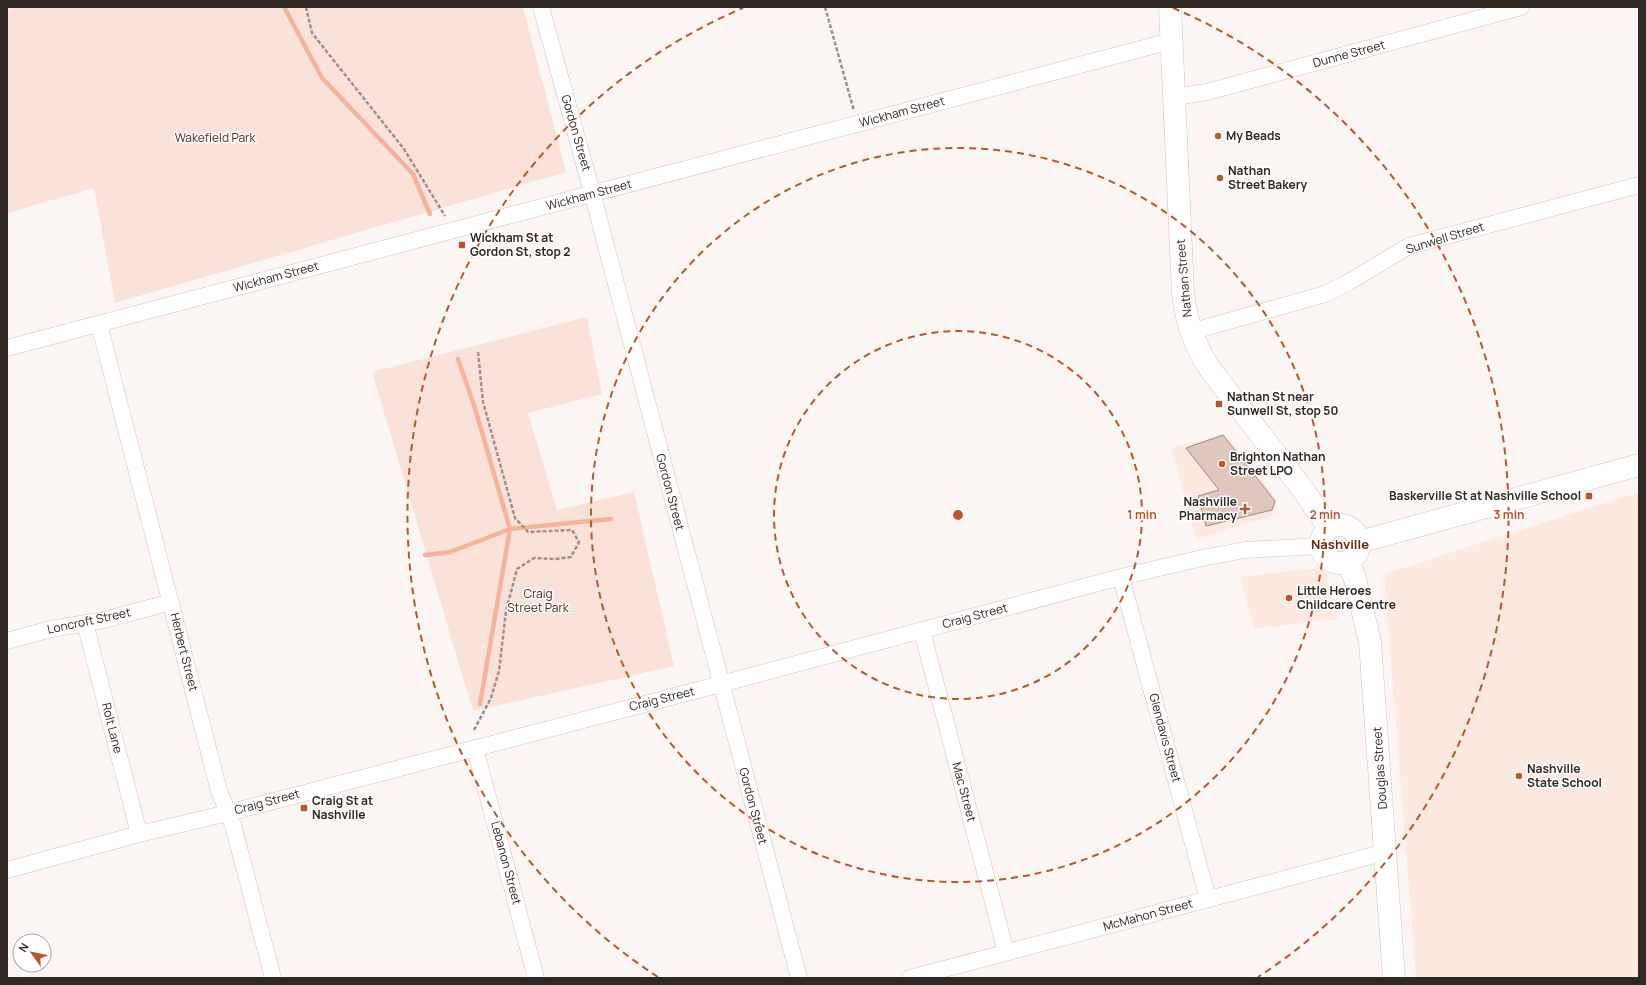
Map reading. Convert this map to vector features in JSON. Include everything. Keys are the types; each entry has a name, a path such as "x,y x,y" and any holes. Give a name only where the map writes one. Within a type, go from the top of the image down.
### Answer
{"street":[{"name":"Gordon Street","path":"541,7 592,194 799,978"},
{"name":"Nathan Street","path":"1170,7 1184,293 1190,332 1200,354 1210,368 1301,487 1325,537"},
{"name":"Dunne Street","path":"1175,97 1207,92 1521,7"},
{"name":"Wickham Street","path":"7,348 1171,41"},
{"name":"Sunwell Street","path":"1190,332 1325,294 1349,282 1409,246 1639,185"},
{"name":"Herbert Street","path":"99,324 219,791 228,812 273,978"},
{"path":"1359,542 1639,465"},
{"path":"1335,525 1348,526 1357,535 1359,542 1357,554 1348,562 1336,563 1330,561 1322,552 1325,537 1335,525"},
{"name":"Craig Street","path":"7,870 138,834 721,684 1121,577 1202,558 1325,537"},
{"name":"Douglas Street","path":"1348,562 1355,579 1370,642 1394,978"},
{"name":"Glendavis Street","path":"1121,577 1208,899"},
{"name":"Loncroft Street","path":"7,641 51,629 85,623 171,602"},
{"name":"Rolt Lane","path":"85,623 138,834"},
{"name":"Mac Street","path":"922,631 1006,952"},
{"name":"Lebanon Street","path":"475,748 536,978"},
{"name":"McMahon Street","path":"910,978 1386,852"}],"path":[{"path":"306,7 312,33 404,149 454,230"},
{"path":"825,7 857,123"},
{"path":"474,730 491,698 500,671 506,611 517,569 534,558 554,560 570,557 579,542 572,530 528,532 515,518 483,402 478,352"}],"shaded area":[{"path":"1226,434 1277,500 1272,516 1196,539 1171,448"},
{"name":"Nashville State School","path":"1639,492 1639,978 1416,978 1384,574"},
{"name":"Little Heroes Childcare Centre","path":"1325,567 1338,619 1254,629 1240,577"}],"green space":[{"name":"Wakefield Park","path":"7,7 523,7 566,172 115,303 94,188 7,213"},
{"name":"Craig Street Park","path":"587,317 602,394 528,413 557,510 634,492 674,666 473,711 372,372"}],"building":[{"path":"1223,435 1275,501 1272,510 1206,526 1198,496 1219,490 1186,448"}],"waterway":[{"path":"284,7 322,78 413,174 430,214"},
{"path":"458,359 475,408 510,529 480,704"},
{"path":"425,555 450,552 510,529 611,519"}],"place":[{"name":"My Beads","path":"1218,136"},
{"name":"Nathan Street Bakery","path":"1220,178"},
{"name":"Wickham St at Gordon St, stop 2","path":"462,245"},
{"name":"Nathan St near Sunwell St, stop 50","path":"1219,404"},
{"name":"Brighton Nathan Street LPO","path":"1222,464"},
{"name":"Baskerville St at Nashville School","path":"1589,496"},
{"name":"Nashville Pharmacy","path":"1245,509"},
{"name":"Little Heroes Childcare Centre","path":"1289,598"},
{"name":"Nashville State School","path":"1519,776"},
{"name":"Craig St at Nashville","path":"304,808"}],"district":[{"name":"Nashville","path":"1340,544"}]}
